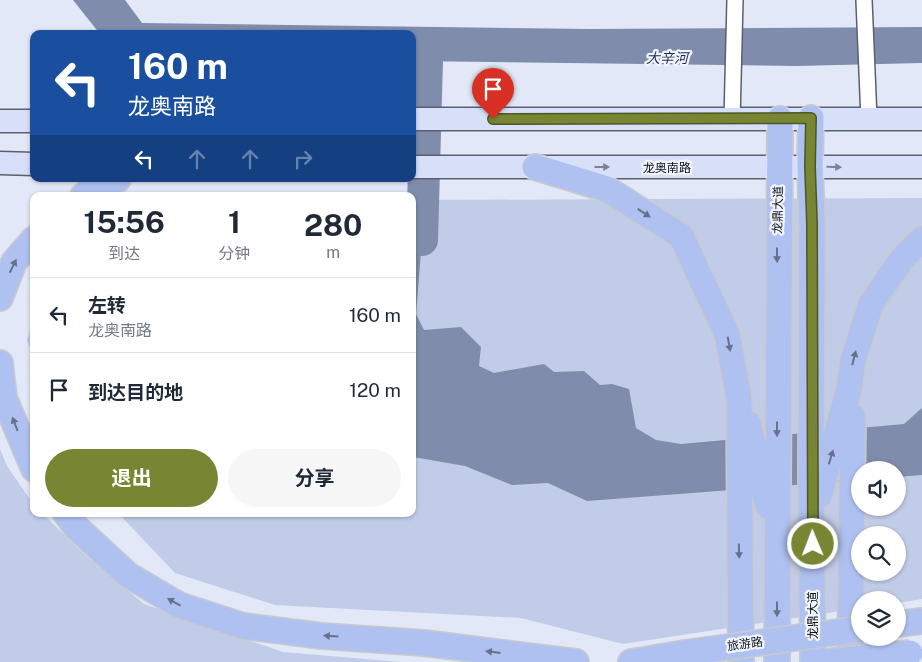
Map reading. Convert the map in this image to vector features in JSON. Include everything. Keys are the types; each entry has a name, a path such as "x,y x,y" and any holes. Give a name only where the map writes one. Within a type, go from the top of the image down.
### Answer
{"main road":[{"name":"龙鼎大道","path":"811,118 811,424 815,492 813,525 813,662"},
{"path":"416,119 922,119"},
{"name":"龙鼎大道","path":"777,662 774,512 780,119"},
{"path":"0,121 30,120"},
{"path":"0,163 30,164"},
{"name":"龙奥南路","path":"416,167 922,167"},
{"path":"536,167 607,189 681,236 727,334 745,431 774,512"},
{"path":"88,192 111,182"},
{"path":"850,662 850,492 846,422 853,360 871,304 902,259 922,239"},
{"path":"0,298 14,262 30,244"},
{"path":"0,363 4,398 30,460"},
{"path":"815,492 846,422"},
{"path":"741,662 738,502 745,431"},
{"path":"68,517 76,527 128,575 179,605 243,626 322,636 424,643 576,662"},
{"name":"旅游路","path":"630,662 685,652 851,630"},
{"path":"827,662 916,652"}],"street":[{"path":"732,120 735,0"},
{"path":"864,0 869,119"}],"shaded area":[{"path":"922,198 922,599 906,602 906,591 851,591 851,609 623,644 521,618 275,605 175,573 122,517 416,517 416,200"},
{"path":"30,330 30,348 27,340"},
{"path":"0,449 7,466 30,499 30,517 46,517 84,554 144,604 283,652 401,662 0,662"}],"water":[{"name":"大辛河","path":"73,0 125,0 142,23 590,29 922,27 922,63 796,66 416,61 416,30 97,30"},
{"path":"416,239 422,240 416,314"},
{"path":"416,314 424,330 461,327 481,347 479,366 494,373 544,364 554,372 584,371 600,385 612,384 629,389 636,428 656,440 681,444 904,424 922,408 922,475 906,476 906,461 851,461 851,481 587,501 548,483 512,485 465,466 416,458"}],"waterway":[{"path":"422,240 427,60"}],"route":[{"path":"493,119 732,120 811,118 811,494 813,544"}]}
